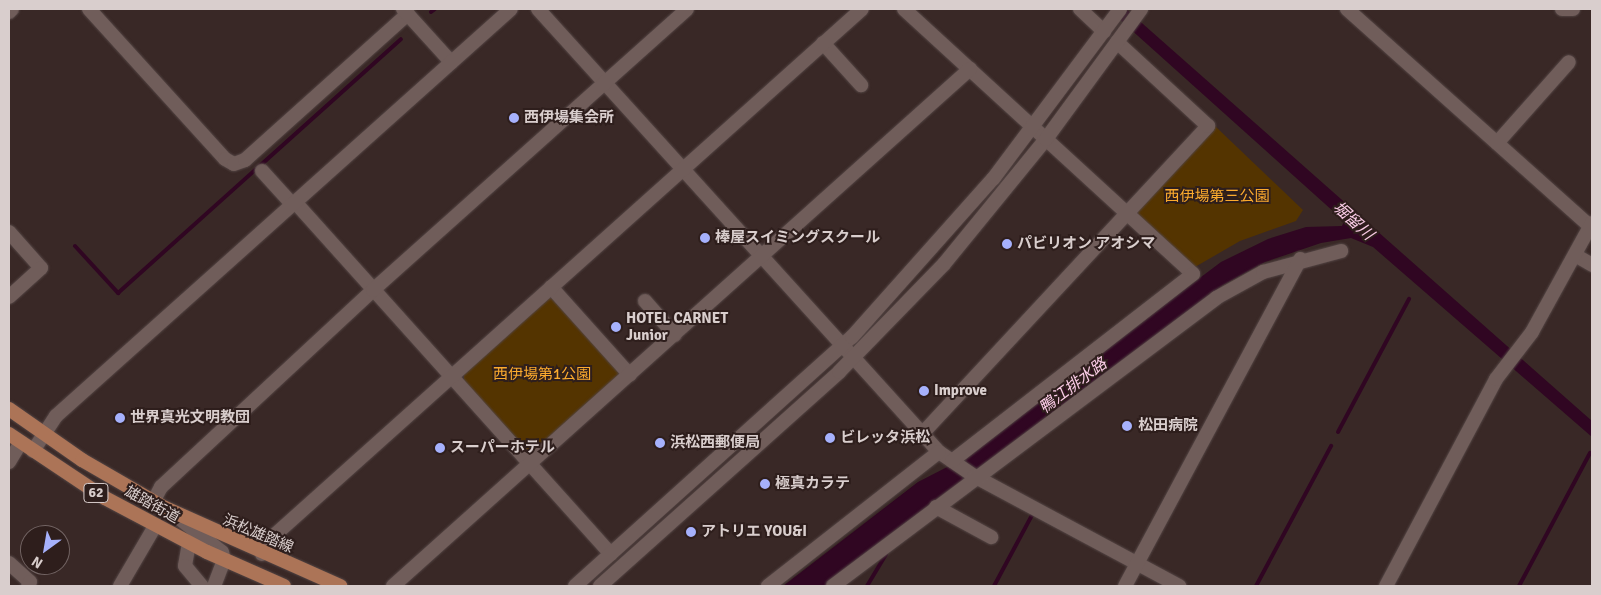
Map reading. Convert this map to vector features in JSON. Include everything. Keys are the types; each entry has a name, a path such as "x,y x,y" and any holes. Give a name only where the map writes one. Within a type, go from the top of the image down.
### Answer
{"main road":[{"name":"雄踏街道","path":"9,409 44,434 159,505"},
{"name":"雄踏街道","path":"9,434 33,451 156,526 189,543"},
{"name":"浜松雄踏線","path":"159,505 262,554 340,586"},
{"name":"62","path":"189,543 284,586"}],"street":[{"path":"9,12 12,9"},
{"path":"89,9 224,159 234,164 245,160 405,11 451,62"},
{"path":"33,451 56,416 511,9"},
{"path":"538,9 921,435 939,452 975,476 1179,586"},
{"path":"214,586 224,560 211,540 159,505 161,487 373,290 687,9"},
{"path":"262,554 268,541 862,9"},
{"path":"904,9 1193,274 952,461"},
{"path":"1080,9 1108,26"},
{"path":"575,586 842,347 952,229 1034,128 1120,9"},
{"path":"1347,9 1592,226 1520,350 1502,370 1386,586"},
{"path":"1562,9 1573,9"},
{"path":"600,586 853,359 965,240 1046,139 1140,10"},
{"path":"921,435 1208,126 1120,38"},
{"path":"824,43 861,85"},
{"path":"1497,143 1569,62"},
{"path":"393,586 970,69"},
{"path":"262,171 294,203 611,554"},
{"path":"9,232 41,268 9,297"},
{"path":"833,586 975,476 1216,298 1263,272 1300,259 1341,251"},
{"path":"1575,255 1592,264"},
{"path":"1125,586 1300,259"},
{"path":"551,287 630,375"},
{"path":"645,302 674,334"},
{"path":"9,462 21,442"},
{"path":"768,586 939,452"},
{"path":"936,507 991,536"},
{"path":"120,586 156,526"},
{"name":"雄踏街道","path":"189,543 185,566 202,586"},
{"path":"9,563 30,582 28,586"}],"green space":[{"name":"西伊場第三公園","path":"1215,126 1303,210 1296,221 1240,241 1195,267 1138,216 1138,210"},
{"name":"西伊場第1公園","path":"549,298 558,299 619,368 619,376 534,452 526,451 464,383 464,374"}],"water":[{"path":"1108,9 1126,9 1592,421 1592,437 1373,247 1351,238 1321,243 1265,262 1223,285 826,586 783,586 918,482 953,464 1221,262 1268,239 1306,227 1342,226 1344,221"}],"waterway":[{"path":"431,12 435,9"},
{"path":"75,246 118,293 401,39"},
{"path":"1338,432 1409,299"},
{"path":"1256,586 1331,446"},
{"path":"1519,586 1590,453"},
{"path":"994,586 1032,515"},
{"path":"867,586 886,554"}],"place":[{"name":"西伊場集会所","path":"514,118"},
{"name":"棒屋スイミングスクール","path":"705,238"},
{"name":"パビリオン アオシマ","path":"1007,244"},
{"name":"HOTEL CARNET Junior","path":"616,327"},
{"name":"Improve","path":"924,391"},
{"name":"世界真光文明教団","path":"120,418"},
{"name":"松田病院","path":"1127,426"},
{"name":"ビレッタ浜松","path":"830,438"},
{"name":"浜松西郵便局","path":"660,443"},
{"name":"スーパーホテル","path":"440,448"},
{"name":"極真カラテ","path":"765,484"},
{"name":"アトリエ YOU&I","path":"691,532"}],"water label":[{"name":"堀留川","path":"1353,221"},
{"name":"鴨江排水路","path":"1073,386"}]}
